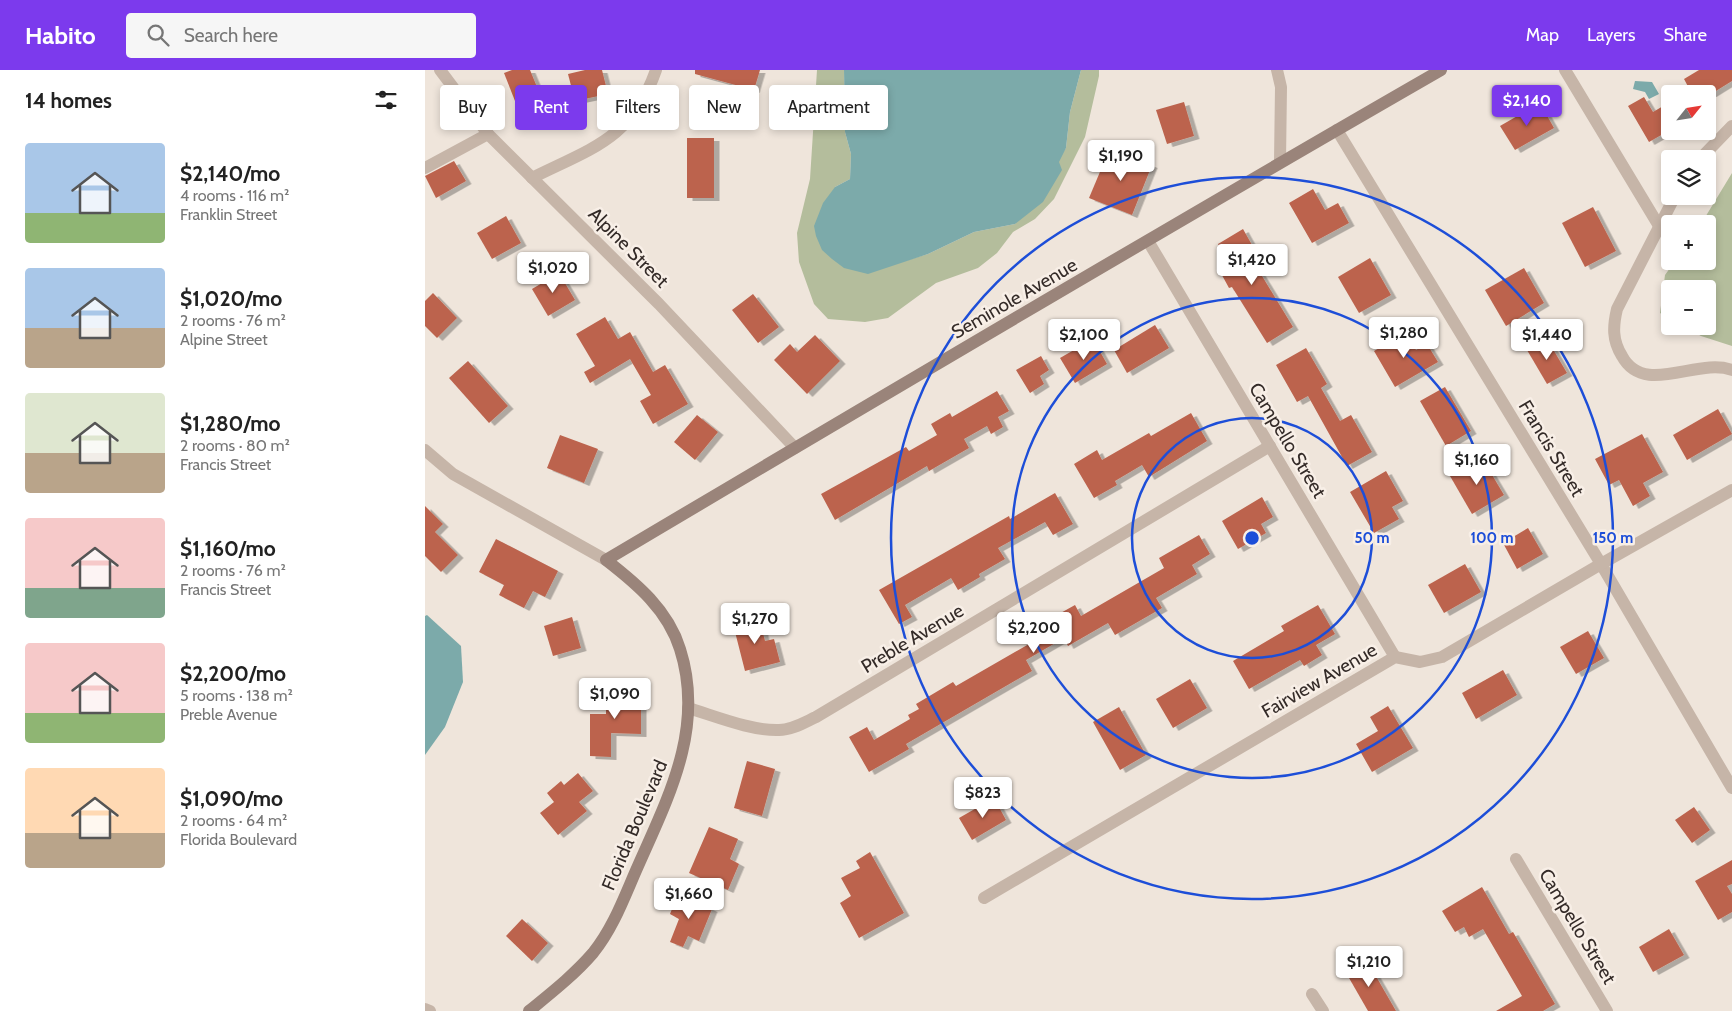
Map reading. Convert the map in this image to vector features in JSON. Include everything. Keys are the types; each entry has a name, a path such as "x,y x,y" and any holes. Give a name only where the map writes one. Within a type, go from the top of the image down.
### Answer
{"street":[{"name":"Alpine Street","path":"440,70 488,134 659,304 795,448"},
{"path":"532,178 608,140 634,116 649,90 656,70"},
{"path":"1277,70 1281,87 1280,162"},
{"name":"Seminole Avenue","path":"606,560 1148,242 1280,162 1441,70"},
{"path":"1565,70 1659,226"},
{"path":"1709,150 1732,126"},
{"name":"Francis Street","path":"1337,130 1601,564 1732,788"},
{"path":"425,168 488,134"},
{"path":"1670,205 1617,309 1613,327 1616,347 1624,361 1635,372 1647,375 1712,366 1732,370"},
{"name":"Campello Street","path":"1148,242 1395,657"},
{"name":"Preble Avenue","path":"688,708 761,728 781,730 797,726 816,717 1270,446"},
{"name":"Florida Boulevard","path":"425,450 453,474 606,560 640,587 661,611 680,648 687,680 688,708 685,747 675,782 615,919 594,952 566,981 529,1011"},
{"name":"Fairview Avenue","path":"984,898 1395,657 1420,662 1442,658 1601,564 1732,490"},
{"name":"Campello Street","path":"1517,859 1607,1011"},
{"path":"1312,994 1323,1011"},
{"path":"425,1009 429,1011"}],"green space":[{"path":"817,70 844,70 844,85 816,85"},
{"path":"1081,70 1099,70 1085,137 1054,199 1035,219 1013,232 997,253 978,268 936,283 888,318 865,322 828,319 814,304 799,262 797,233 810,179 813,130 845,130 851,154 850,179 835,187 901,262 928,254 974,232 1015,224 1066,148 1070,112"},
{"path":"1732,173 1732,346 1699,335 1716,335 1716,280 1664,280 1669,270 1716,270 1716,215 1706,215 1713,205 1716,205 1716,199"}],"water":[{"path":"844,70 1081,70 1070,112 1066,148 1059,162 1062,170 1043,202 1015,224 974,232 928,254 868,274 844,268 832,259 822,250 814,226 823,203 835,187 850,179 851,154 845,130 888,130 888,85 844,85"},
{"path":"1635,81 1652,82 1659,94 1649,99 1645,92 1633,89"},
{"path":"427,615 461,646 463,682 445,727 425,755 425,616"}],"building":[{"path":"512,70 530,70 536,85 515,85 515,101 504,73"},
{"path":"585,70 602,70 606,85 597,85 597,96 587,98 587,85 571,85 568,74"},
{"path":"695,70 760,70 756,85 736,85 695,74"},
{"path":"1699,70 1732,70 1732,81 1716,91 1716,85 1687,85 1684,79"},
{"path":"1644,97 1653,112 1661,107 1661,135 1649,142 1628,106"},
{"path":"1184,102 1194,136 1167,144 1156,110"},
{"path":"1540,103 1554,128 1515,150 1500,126"},
{"path":"687,138 714,138 714,198 687,198"},
{"path":"1110,148 1152,165 1132,215 1089,198"},
{"path":"454,161 466,181 436,198 425,176"},
{"path":"1313,189 1325,210 1338,203 1349,223 1312,243 1289,203"},
{"path":"1593,207 1616,251 1585,267 1562,223"},
{"path":"506,216 521,243 492,259 477,233"},
{"path":"1243,229 1265,268 1259,271 1293,327 1267,343 1232,287 1229,288 1217,266 1227,260 1218,244"},
{"path":"1370,258 1391,295 1359,313 1338,277"},
{"path":"1524,268 1544,303 1506,326 1485,290"},
{"path":"559,273 575,300 548,316 532,289"},
{"path":"433,293 457,318 437,338 425,326 425,301"},
{"path":"753,294 779,327 758,343 732,310"},
{"path":"605,317 618,339 630,332 653,372 665,365 688,404 653,424 640,401 651,395 630,359 590,383 584,372 595,366 576,334"},
{"path":"1155,325 1169,348 1127,373 1114,350"},
{"path":"1406,333 1416,350 1427,344 1438,362 1395,387 1374,351"},
{"path":"815,335 840,361 807,394 774,360 790,344 797,352"},
{"path":"1093,339 1107,364 1075,383 1060,358"},
{"path":"1547,339 1567,373 1547,384 1527,350"},
{"path":"1306,348 1327,384 1321,388 1340,421 1351,415 1372,452 1347,466 1308,396 1297,402 1276,365"},
{"path":"1041,356 1049,370 1040,376 1044,384 1030,393 1016,370"},
{"path":"468,361 508,406 489,423 449,378"},
{"path":"1445,387 1471,431 1446,446 1420,401"},
{"path":"997,391 1009,411 998,417 1003,427 991,434 987,426 964,439 969,448 929,471 927,466 835,520 821,494 906,447 909,451 937,435 931,424 950,413 952,417"},
{"path":"1718,409 1732,434 1687,460 1673,435"},
{"path":"1191,413 1207,441 1149,477 1142,465 1115,481 1117,485 1094,498 1074,464 1097,450 1102,460 1149,433 1151,436"},
{"path":"697,415 718,432 695,460 674,442"},
{"path":"1642,434 1663,472 1643,483 1650,496 1633,506 1619,480 1609,485 1595,459"},
{"path":"560,435 598,449 584,483 547,468"},
{"path":"1482,458 1504,495 1472,514 1450,476"},
{"path":"1386,471 1403,501 1392,507 1399,519 1374,533 1350,492"},
{"path":"1055,493 1073,524 1053,535 1045,522 998,548 1005,559 979,574 980,577 958,590 951,578 905,605 912,617 899,624 879,590 1009,516 1010,519"},
{"path":"1262,497 1273,517 1261,524 1266,533 1238,549 1222,521"},
{"path":"425,506 443,524 435,532 458,555 441,572 425,556"},
{"path":"1528,528 1543,554 1517,569 1503,543"},
{"path":"1199,535 1210,554 1192,565 1197,574 1156,598 1162,608 1115,635 1108,623 1068,646 1064,638 1026,660 1032,671 906,744 909,749 869,772 849,737 867,727 874,740 910,719 908,715 919,709 916,704 953,682 956,686 1036,640 1030,630 1075,605 1081,616 1164,568 1159,558"},
{"path":"496,539 558,571 545,597 533,591 524,608 499,595 504,585 479,572"},
{"path":"1465,564 1481,592 1444,613 1428,585"},
{"path":"1318,605 1335,634 1316,645 1322,655 1304,666 1300,660 1249,689 1233,661 1284,631 1281,626"},
{"path":"572,617 581,648 553,656 544,626"},
{"path":"759,617 765,641 774,639 780,662 745,671 733,624"},
{"path":"1588,631 1604,658 1576,674 1560,647"},
{"path":"1503,670 1517,695 1476,719 1462,693"},
{"path":"1190,679 1207,708 1173,728 1156,699"},
{"path":"606,690 641,690 641,734 611,733 611,757 590,756 590,714 606,714"},
{"path":"1388,706 1413,748 1372,772 1356,744 1378,731 1370,717"},
{"path":"1119,707 1146,755 1120,770 1093,722"},
{"path":"747,761 775,769 762,816 734,808"},
{"path":"578,773 593,791 579,802 587,811 558,835 540,813 554,802 547,793 561,781 564,785"},
{"path":"994,798 1006,820 972,840 959,818"},
{"path":"1694,807 1710,830 1692,843 1675,820"},
{"path":"709,827 738,839 730,859 739,864 728,890 689,873"},
{"path":"870,852 904,913 859,938 840,903 851,896 841,878 860,868 856,861"},
{"path":"1732,860 1732,884 1727,886 1732,894 1732,912 1718,920 1695,881"},
{"path":"1482,887 1509,934 1513,932 1555,1004 1543,1011 1496,1011 1522,996 1483,929 1469,937 1464,927 1455,932 1442,911"},
{"path":"678,894 712,909 699,941 688,936 683,947 670,942 679,919 670,914"},
{"path":"522,919 548,943 532,961 506,936"},
{"path":"1669,929 1684,955 1653,972 1639,947"},
{"path":"1366,959 1396,1011 1368,1011 1345,971"}]}
